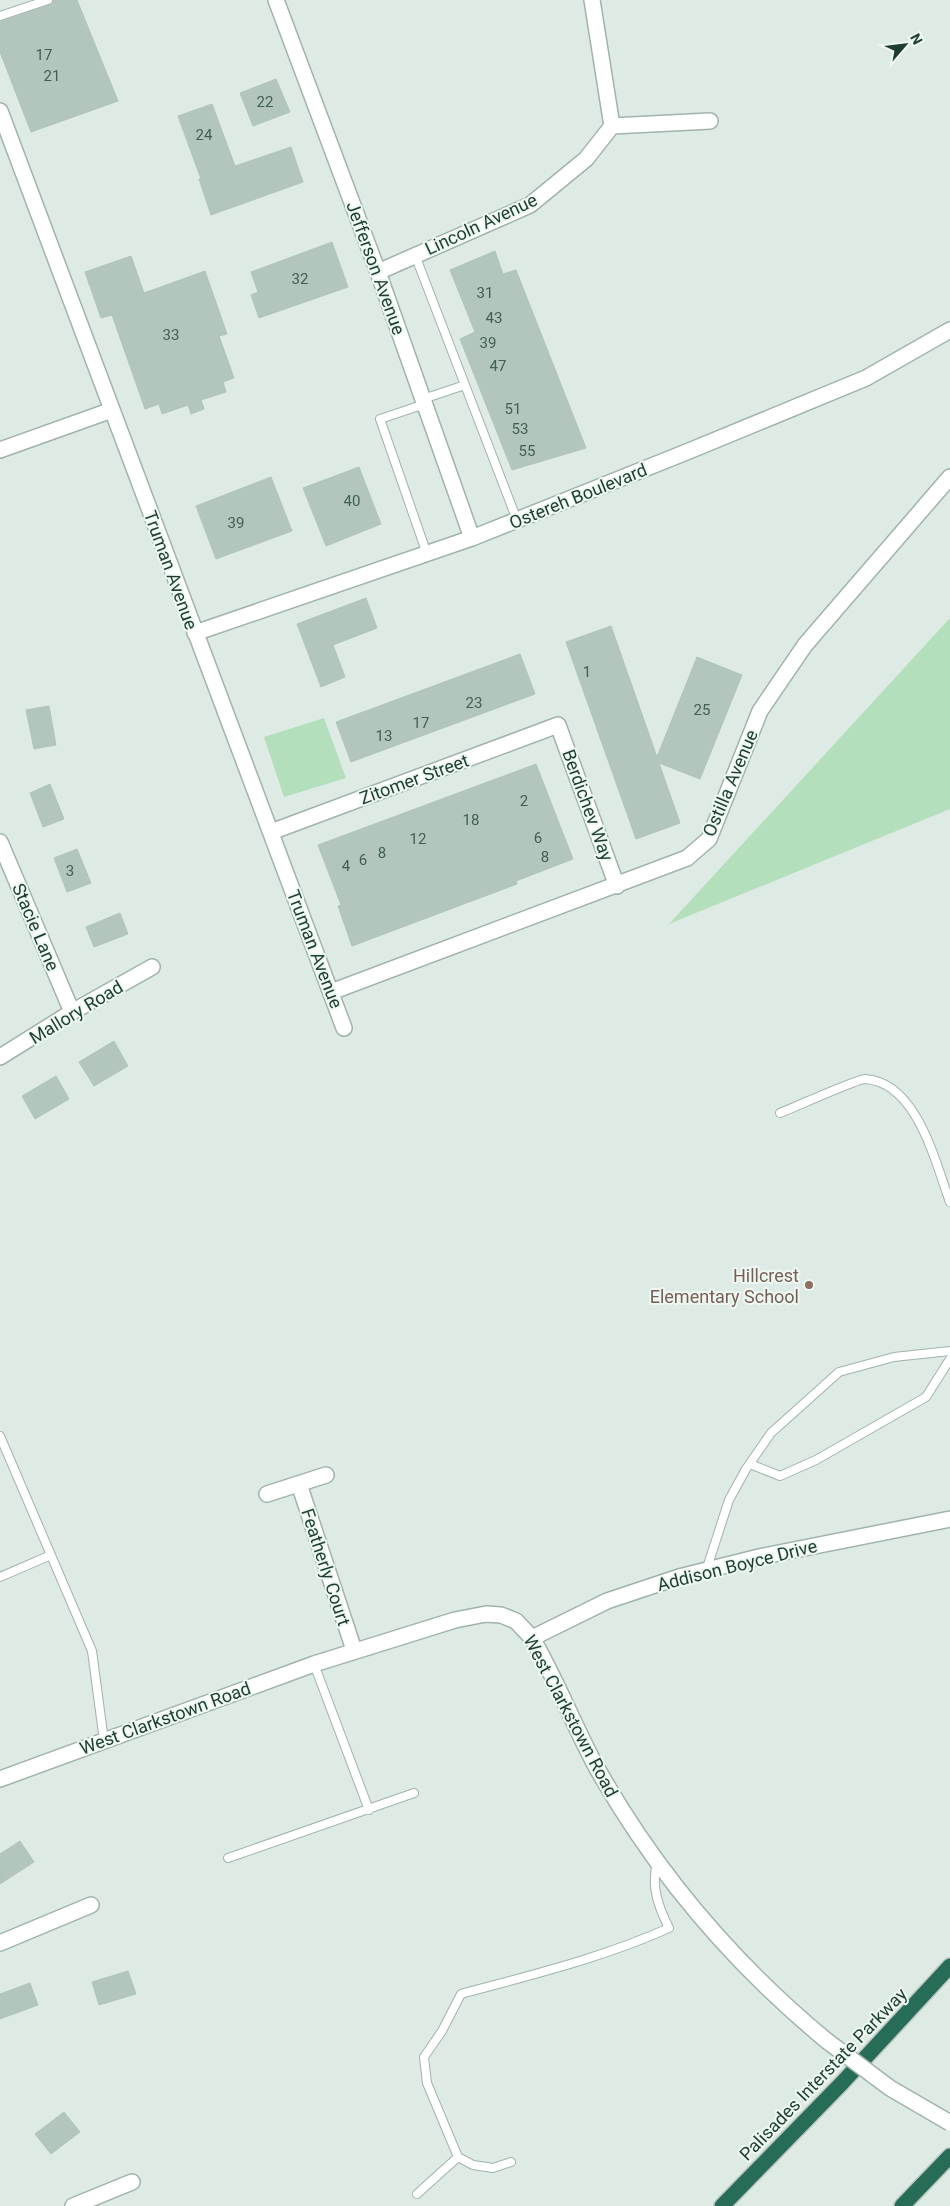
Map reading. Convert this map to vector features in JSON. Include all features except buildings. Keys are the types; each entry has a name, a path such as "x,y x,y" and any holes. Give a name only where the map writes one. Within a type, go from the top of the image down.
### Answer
{"highway":[{"name":"Palisades Interstate Parkway","path":"722,2206 950,1966"},
{"path":"902,2206 950,2156"}],"street":[{"name":"Jefferson Avenue","path":"276,0 378,272 472,538"},
{"path":"592,0 612,126 710,122"},
{"name":"Truman Avenue","path":"0,111 344,1028"},
{"name":"Lincoln Avenue","path":"378,272 530,205 586,159 612,126"},
{"name":"Ostereh Boulevard","path":"195,634 427,554 517,520 866,378 950,330"},
{"path":"0,450 112,410"},
{"name":"Ostilla Avenue","path":"331,992 617,886 687,858 709,840 760,711 806,645 950,477"},
{"name":"Berdichev Way","path":"558,725 617,886"},
{"name":"Zitomer Street","path":"271,832 558,725"},
{"name":"Stacie Lane","path":"0,842 72,1012"},
{"name":"Mallory Road","path":"0,1057 72,1012 152,967"},
{"path":"267,1494 326,1475"},
{"name":"Featherly Court","path":"299,1484 354,1650"},
{"name":"Addison Boyce Drive","path":"532,1638 607,1601 655,1584 759,1557 950,1519"},
{"name":"West Clarkstown Road","path":"0,1778 354,1650 455,1620 486,1614 501,1615 516,1621 532,1638 597,1769 656,1862 697,1913 743,1964 782,2002 827,2041 890,2088 950,2123"},
{"path":"0,1942 91,1905"},
{"path":"74,2206 132,2182"}],"lane":[{"path":"0,16 48,0"},
{"path":"415,255 517,520"},
{"path":"427,554 380,419 465,385"},
{"path":"780,1113 864,1079 890,1086 907,1103 924,1133 950,1202"},
{"path":"706,1571 729,1500 750,1464 771,1433 838,1372 894,1357 950,1351"},
{"path":"750,1464 780,1476 816,1460 926,1397 950,1360"},
{"path":"0,1436 92,1651 104,1741"},
{"path":"0,1578 51,1555"},
{"path":"314,1664 370,1810"},
{"path":"228,1858 370,1810 414,1793"},
{"path":"511,2162 493,2168 473,2165 458,2157 427,2083 424,2057 442,2031 461,1994 600,1956 668,1928 656,1897 654,1883 656,1862"},
{"path":"417,2194 458,2157"}],"green space":[{"path":"950,618 950,809 669,924"},
{"path":"324,718 346,778 284,797 264,737"}],"place":[{"name":"Hillcrest Elementary School","path":"809,1285"}]}
